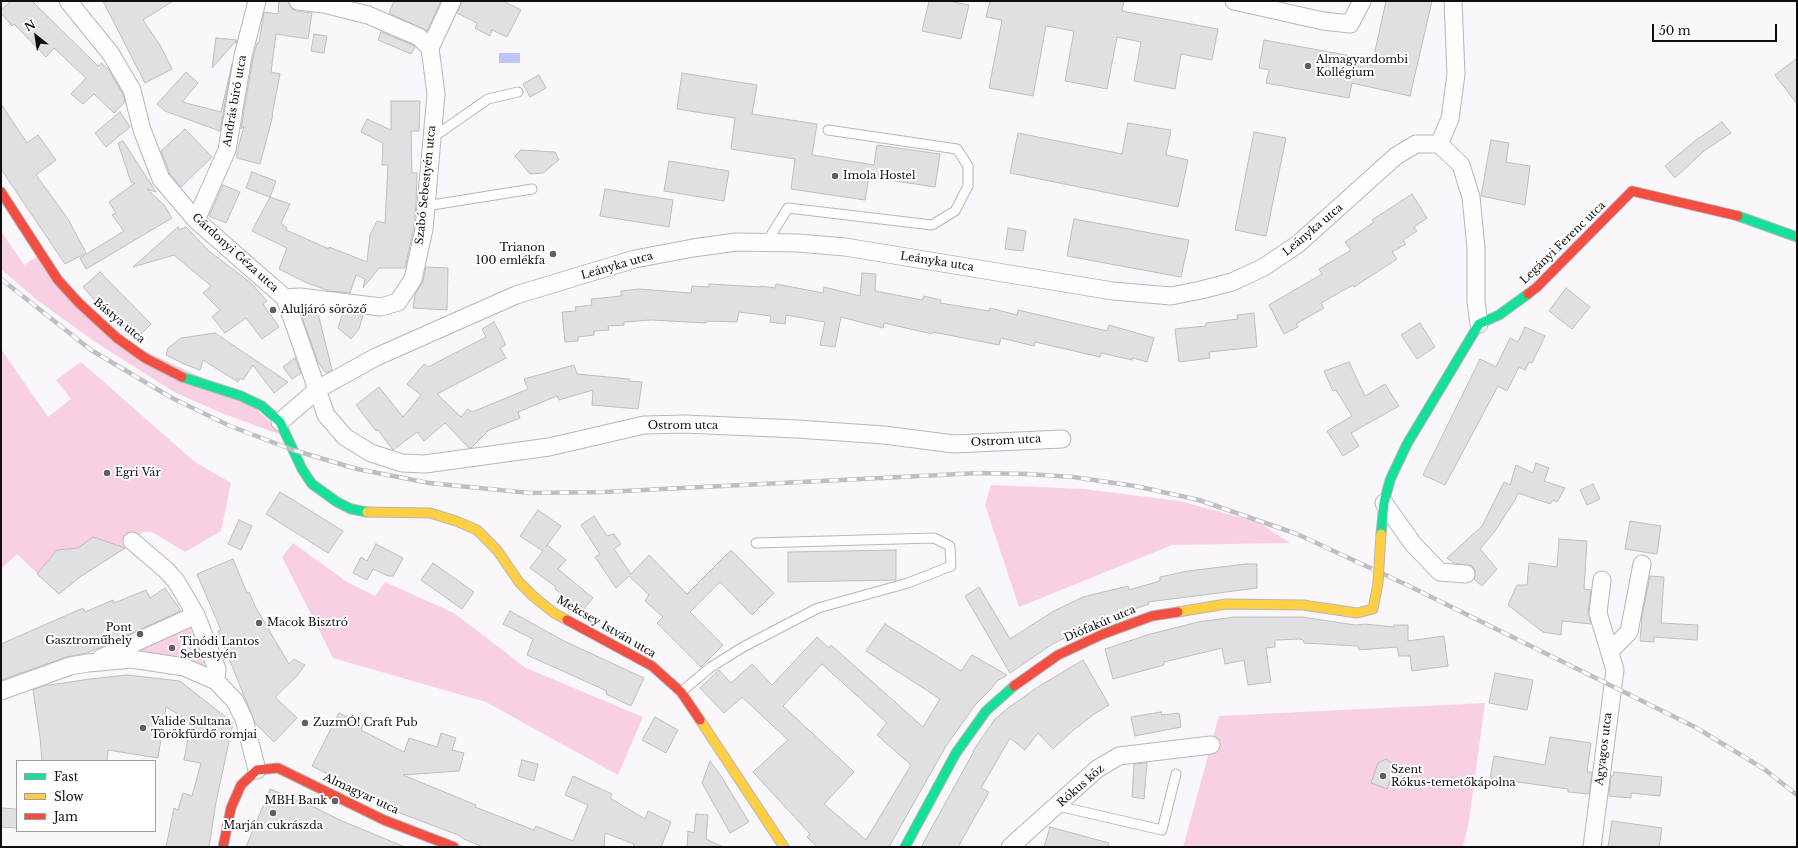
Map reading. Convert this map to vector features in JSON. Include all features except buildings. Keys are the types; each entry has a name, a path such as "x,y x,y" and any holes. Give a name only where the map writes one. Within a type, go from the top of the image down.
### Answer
{"street":[{"name":"Gárdonyi Géza utca","path":"68,1 114,60 132,90 142,130 161,179 196,220 284,298 318,389"},
{"name":"András bíró utca","path":"196,220 227,150 243,56 257,1"},
{"path":"298,1 324,4 368,15 419,37 430,48 452,1"},
{"path":"1234,1 1323,21 1350,24 1362,1"},
{"path":"1453,1 1456,74 1450,119 1439,144 1461,165 1471,197 1476,248 1476,301 1479,324 1407,444 1390,480 1384,503 1413,544 1440,572 1466,574"},
{"name":"Szabó Sebestyén utca","path":"284,298 300,297 381,307 398,302 413,279 424,229 436,94 430,48"},
{"name":"Leányka utca","path":"280,422 318,389 376,357 516,296 635,259 736,242 845,247 1113,291 1170,296 1232,282 1264,267 1298,244 1396,156 1416,144 1439,144"},
{"name":"Legányi Ferenc utca","path":"1479,324 1499,315 1537,287 1632,191 1730,213 1797,237"},
{"name":"Bástya utca","path":"1,192 58,280 79,303 117,338 145,358 179,376 241,396 262,406 280,422 293,450"},
{"name":"Ostrom utca","path":"318,389 326,415 345,437 371,453 402,463 425,464 549,447 644,425 685,424 797,429 884,435 954,444 1062,438"},
{"name":"Mekcsey István utca","path":"293,450 302,469 312,484 337,502 351,508 376,513 430,513 456,521 476,530 497,550 519,582 534,597 554,613 652,666 681,692 784,847"},
{"name":"Diófakút utca","path":"905,847 956,753 986,711 1017,683 1058,655 1103,634 1152,616 1226,604 1303,605 1357,613 1373,609 1378,583 1384,503"},
{"path":"132,541 166,570 176,581 196,615 217,669 216,681"},
{"path":"1610,651 1629,632 1642,564"},
{"name":"Agyagos utca","path":"1592,847 1614,670 1610,651 1598,613 1602,580"},
{"path":"88,663 196,615"},
{"path":"1,692 70,666 88,663 132,660 184,667 216,681 235,701 244,719 257,770 241,785 231,808 223,847"},
{"name":"Rókus köz","path":"1010,847 1097,770 1119,756 1211,745"},
{"name":"Almagyar utca","path":"257,770 278,768 384,820 454,847"}],"lane":[{"path":"432,138 488,99 518,92"},
{"path":"766,243 788,208 932,225 955,210 968,186 968,166 957,149 828,130"},
{"path":"426,206 532,189"},
{"path":"681,692 711,667 737,651 818,608 908,583 951,566 950,546 934,538 756,543"},
{"path":"1058,806 1162,830 1176,774"}],"shaded area":[{"path":"1,231 24,265 41,254 117,338 241,396 287,437 224,414 176,393 95,342 37,300 1,269"},
{"name":"Egri Vár","path":"1,349 48,417 71,399 56,380 81,362 195,462 231,483 221,531 185,552 152,532 143,532 126,548 80,577 59,594 17,554 1,569"},
{"path":"991,485 1084,489 1179,501 1258,522 1290,543 1172,545 1019,607 985,505"},
{"path":"293,543 347,582 375,596 385,582 454,613 526,668 643,717 618,775 486,702 333,658 282,557"},
{"path":"190,627 205,663 202,667 171,656 133,651"},
{"path":"1485,703 1469,821 1463,847 1183,847 1219,716"}],"water":[{"path":"499,53 520,53 520,63 499,63"}],"railway":[{"path":"1,279 91,350 172,398 230,426 293,450 357,469 429,483 530,493 604,492 979,473 1027,474 1073,477 1135,486 1199,500 1297,534 1407,585 1695,727 1764,769 1797,795"}],"traffic: fast":[{"path":"1738,216 1797,237"},
{"path":"1381,534 1384,503 1390,480 1407,444 1479,324 1499,315 1528,294"},
{"path":"182,377 241,396 262,406 280,422 302,469 312,484 337,502 351,509 367,512"},
{"path":"905,847 956,753 986,711 1014,686"}],"traffic: slow":[{"path":"367,512 430,513 456,521 477,530 497,550 519,582 534,597 554,613 567,620"},
{"path":"1378,583 1381,534"},
{"path":"1178,612 1226,604 1303,605 1357,613 1373,609 1378,583"},
{"path":"700,720 784,847"}],"traffic: jam":[{"path":"1528,294 1537,287 1632,191 1738,216"},
{"path":"1,192 58,280 79,303 117,338 145,358 182,377"},
{"path":"1014,686 1058,655 1103,634 1152,616 1178,612"},
{"path":"567,620 652,666 681,692 700,720"},
{"path":"223,847 231,808 241,785 257,770 278,768 384,820 454,847"}],"place":[{"name":"Almagyardombi Kollégium","path":"1308,66"},
{"name":"Imola Hostel","path":"835,176"},
{"name":"Trianon 100 emlékfa","path":"553,254"},
{"name":"Aluljáró söröző","path":"273,310"},
{"name":"Egri Vár","path":"107,473"},
{"name":"Macok Bisztró","path":"259,623"},
{"name":"Pont Gasztroműhely","path":"140,634"},
{"name":"Tinódi Lantos Sebestyén","path":"172,648"},
{"name":"ZuzmÓ! Craft Pub","path":"305,723"},
{"name":"Valide Sultana Törökfürdő romjai","path":"143,728"},
{"name":"Szent Rókus-temetőkápolna","path":"1383,776"},
{"name":"MBH Bank","path":"335,801"},
{"name":"Marján cukrászda","path":"273,813"}]}
